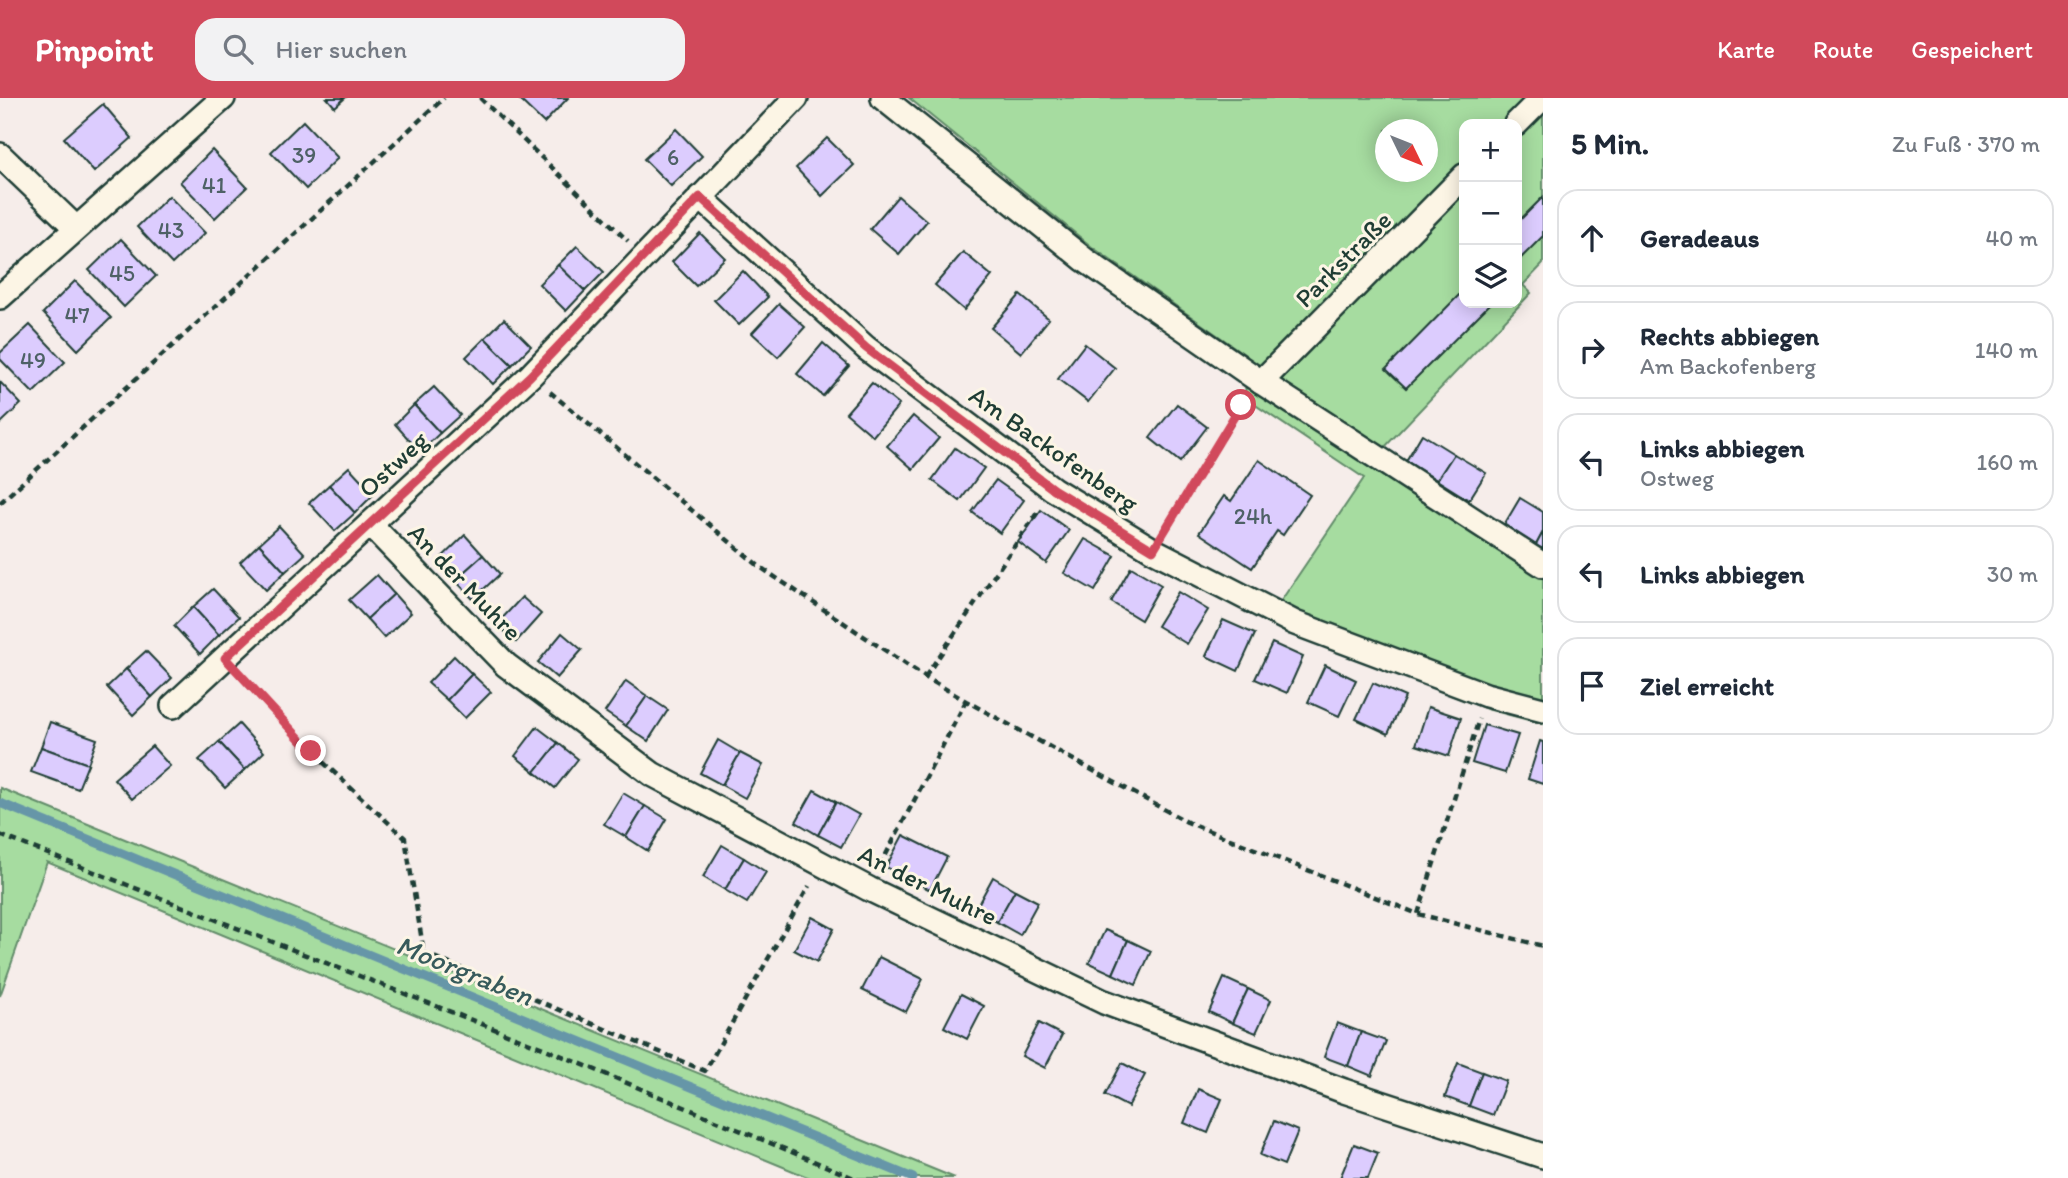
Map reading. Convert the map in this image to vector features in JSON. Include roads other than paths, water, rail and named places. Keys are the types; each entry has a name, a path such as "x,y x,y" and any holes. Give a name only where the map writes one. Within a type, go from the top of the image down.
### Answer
{"street":[{"path":"0,297 75,227 223,98"},
{"name":"Ostweg","path":"173,706 530,376 796,98"},
{"path":"883,98 1085,260 1261,382 1543,565"},
{"path":"1521,119 1542,98"},
{"path":"0,155 75,227"},
{"name":"Parkstraße","path":"1261,382 1459,181"},
{"name":"Am Backofenberg","path":"700,197 866,348 1053,489 1153,550 1294,623 1486,695 1543,710"},
{"name":"An der Muhre","path":"370,524 506,665 652,774 869,889 1104,1002 1343,1091 1543,1156"}],"waterway":[{"name":"Moorgraben","path":"0,803 913,1178"}]}
